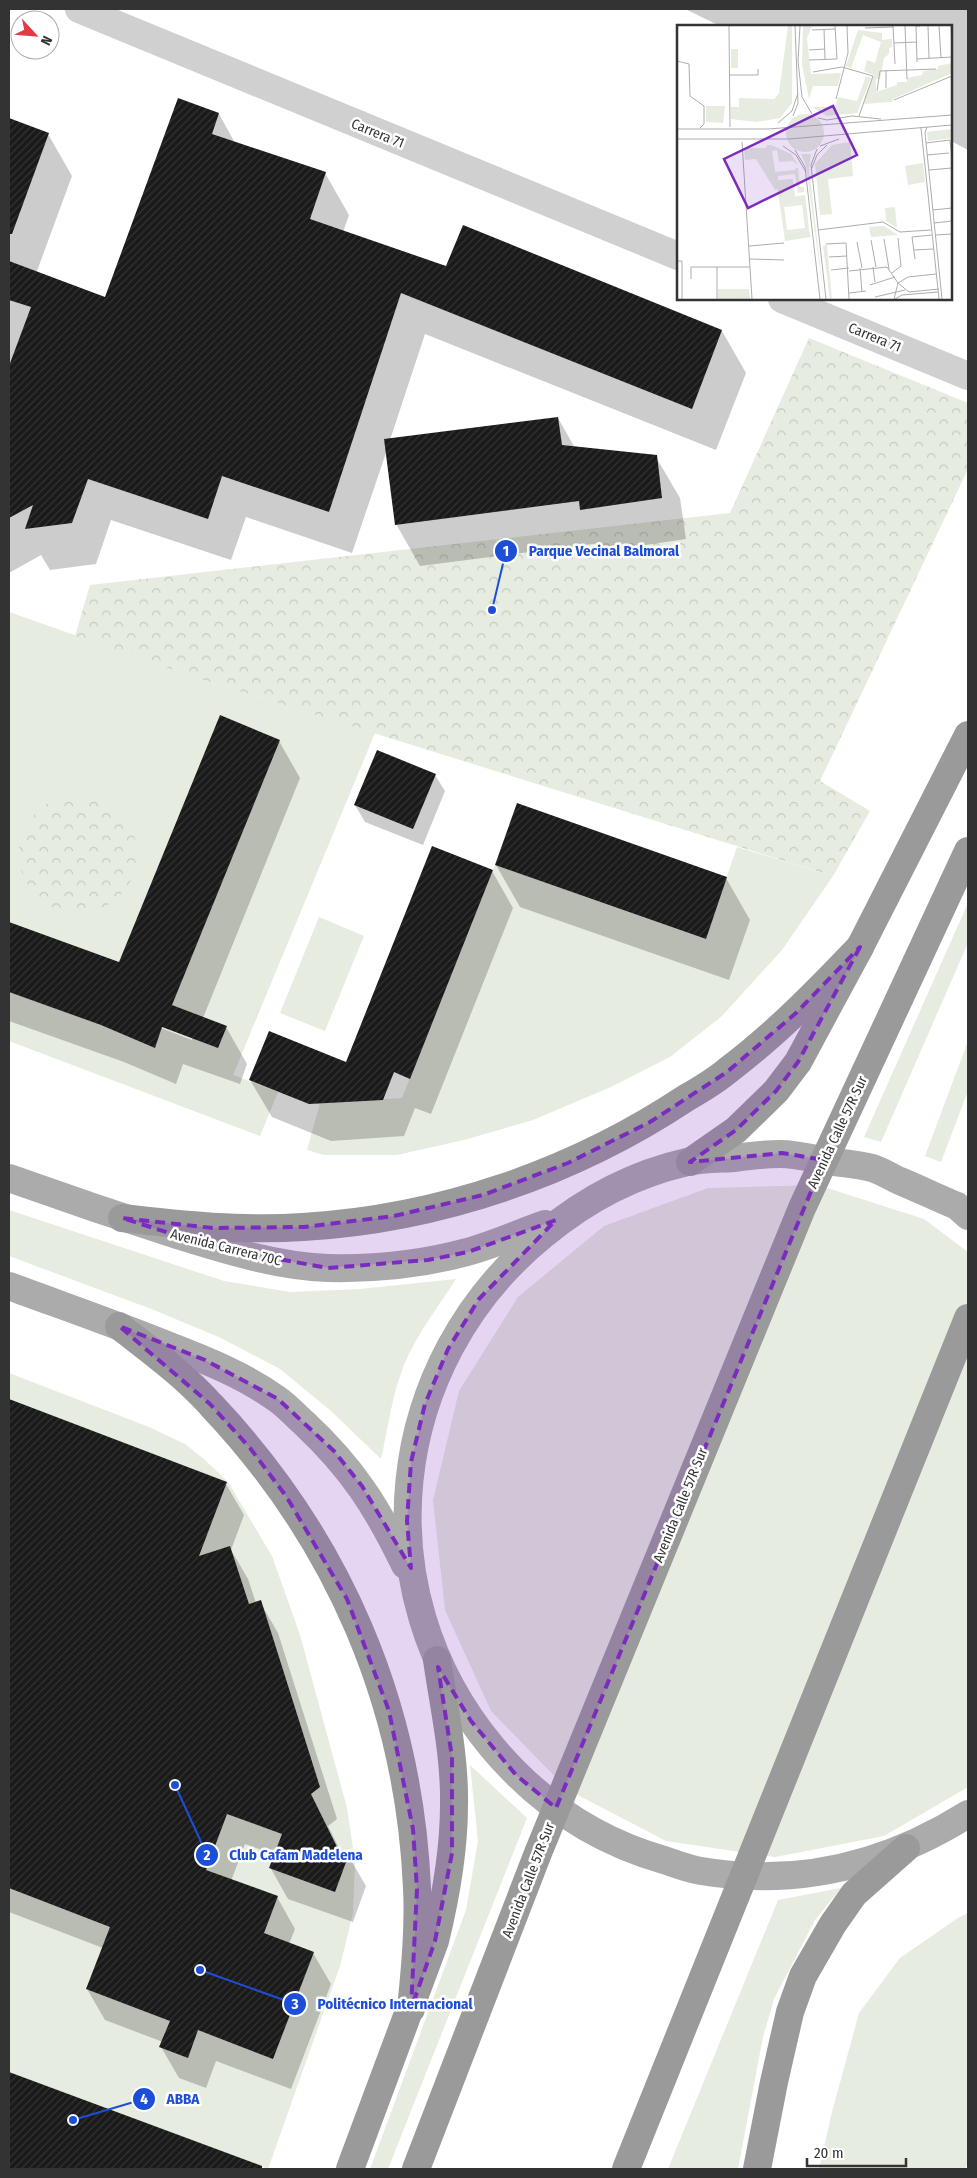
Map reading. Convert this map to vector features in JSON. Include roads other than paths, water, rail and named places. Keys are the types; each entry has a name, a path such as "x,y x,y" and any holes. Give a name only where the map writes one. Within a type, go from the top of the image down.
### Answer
{"highway":[{"path":"690,1162 736,1130 776,1091 798,1062 860,947 968,735"},
{"name":"Avenida Calle 57R Sur","path":"416,2169 538,1854 802,1208 968,851"},
{"path":"122,1218 222,1228 304,1227 394,1216 482,1195 568,1163 650,1122 726,1072 796,1013 860,947"},
{"path":"626,2169 968,1318"},
{"path":"120,1326 166,1363 204,1398 250,1448 286,1496 319,1546 347,1599 371,1654 389,1711 404,1769 413,1829 418,1889 417,1949 411,2009"},
{"path":"350,2169 435,1941 444,1902 452,1853 454,1804 452,1757 437,1660"},
{"path":"757,2169 790,2012 803,1976 833,1924 854,1894 906,1848"}],"main road":[{"path":"968,1216 957,1206 873,1168 782,1154 690,1162 646,1174 604,1193 565,1216 519,1254 479,1298 448,1349 425,1404 411,1462 407,1521 413,1581 422,1621 437,1660 471,1721 516,1775 570,1819 632,1851 700,1870 770,1876 839,1869 906,1848 940,1832 968,1814"},
{"name":"Avenida Carrera 70C","path":"9,1178 122,1218 217,1248 270,1260 328,1268 391,1266 460,1253 565,1216"},
{"path":"9,1286 120,1326 205,1360 247,1380 278,1399 334,1451 362,1486 389,1531 413,1581"}],"street":[{"name":"Carrera 71","path":"79,9 677,256"},
{"name":"Carrera 71","path":"784,300 968,376"}],"place":[{"name":"Parque Vecinal Balmoral","path":"492,610"},
{"name":"Club Cafam Madelena","path":"175,1785"},
{"name":"Politécnico Internacional","path":"200,1970"},
{"name":"ABBA","path":"73,2120"}]}
